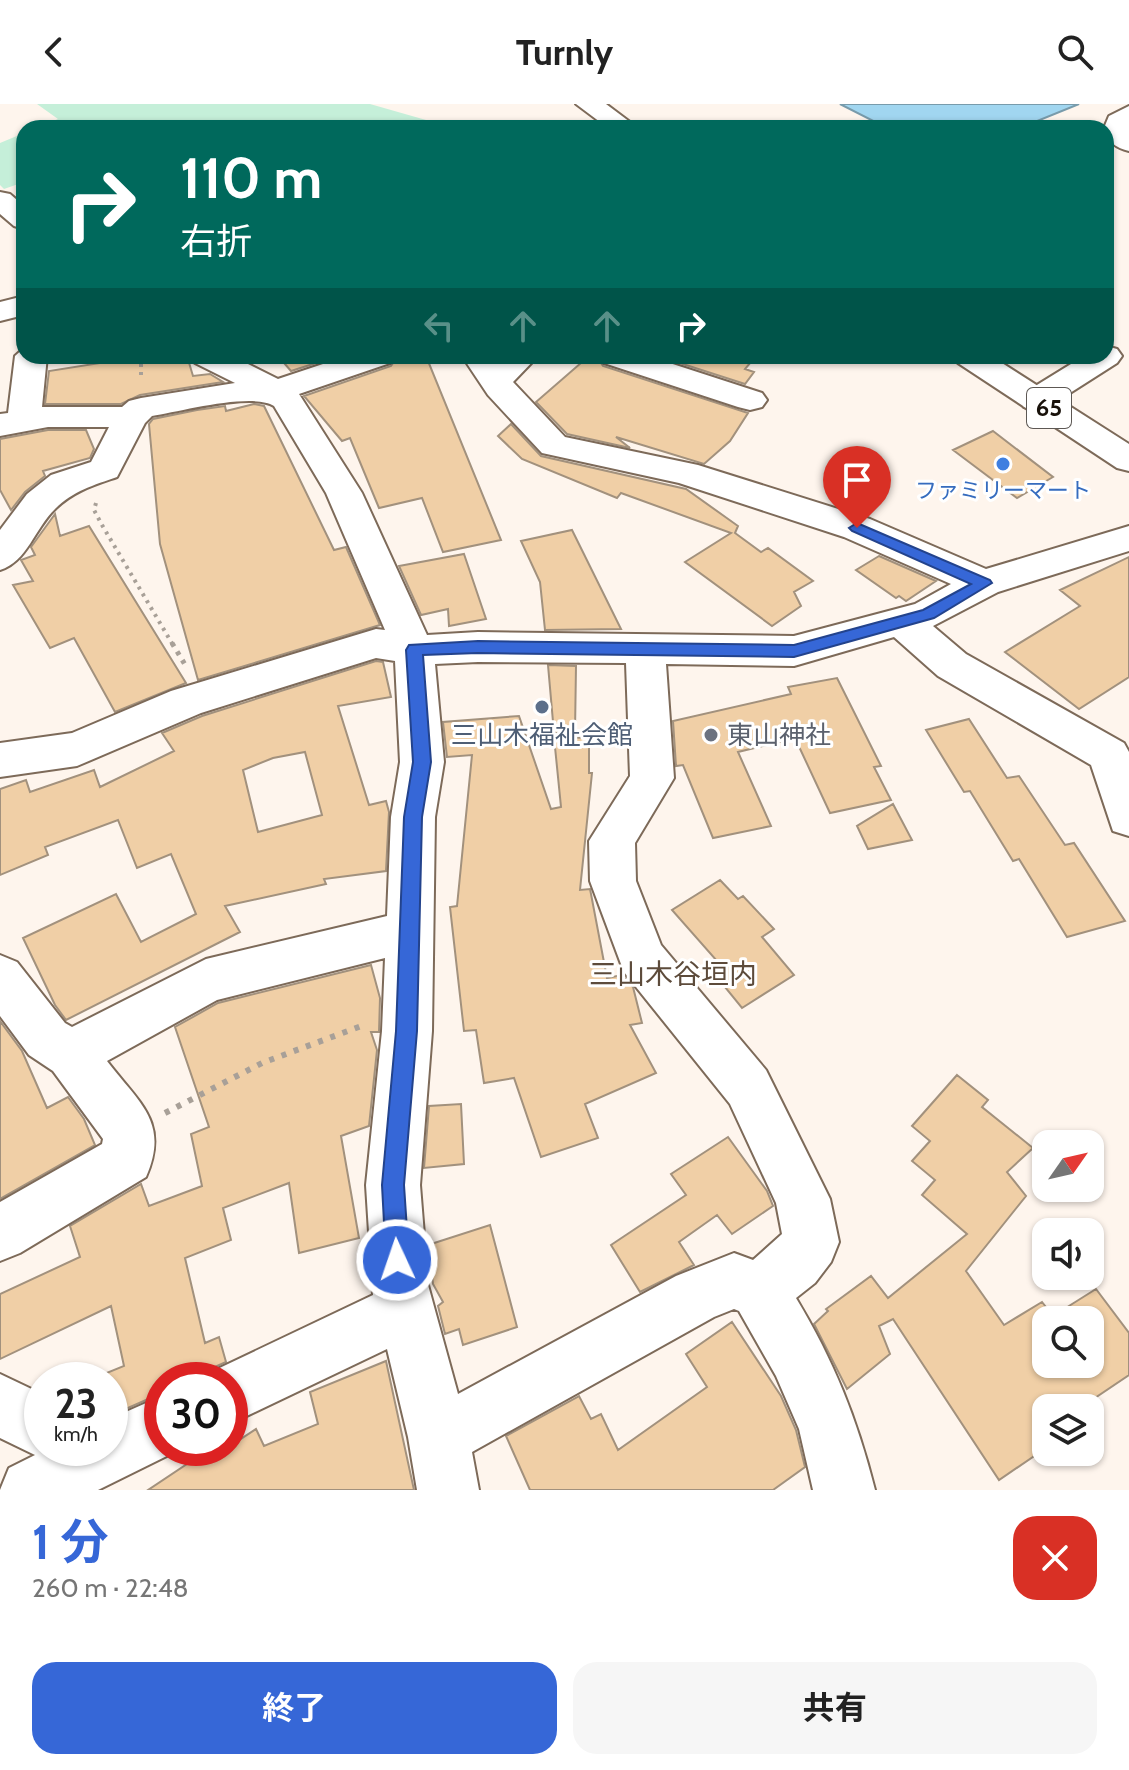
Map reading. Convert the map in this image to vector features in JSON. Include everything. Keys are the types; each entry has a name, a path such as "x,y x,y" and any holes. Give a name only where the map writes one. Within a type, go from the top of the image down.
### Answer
{"street":[{"path":"589,104 613,120"},
{"path":"1129,114 1118,121 1116,132 1129,143"},
{"path":"0,200 16,213"},
{"path":"29,364 12,422 90,413 130,418"},
{"path":"222,364 287,400 344,493 414,650 422,762 413,817 407,1013 393,1185 399,1285 439,1437 448,1490"},
{"path":"0,557 40,502 64,483 105,469 130,418 141,408 239,392 275,391 355,364"},
{"path":"667,364 693,368 750,400"},
{"name":"65","path":"981,364 1129,460"},
{"path":"1036,400 1093,364"},
{"path":"487,368 554,445 686,473 857,528 984,583"},
{"path":"0,511 40,502"},
{"path":"0,760 77,749 203,697 376,643 414,650 478,647 794,651 928,614 984,583 1129,538"},
{"path":"901,621 952,665 1109,755 1129,818"},
{"path":"645,649 652,778 612,841 613,881 641,957 748,1087 803,1199 811,1242 795,1263 759,1291"},
{"path":"71,1054 206,981 409,931"},
{"path":"0,977 47,1039 71,1054 130,1133 127,1159 0,1233"},
{"path":"439,1437 696,1296 734,1281 759,1291 797,1355 829,1427 844,1490"},
{"path":"248,1385 405,1310"},
{"path":"0,1404 24,1418"},
{"path":"31,1490 97,1466"}],"path":[{"path":"105,469 94,510 203,697"},
{"path":"130,1133 256,1065 322,1037 407,1013"}],"green space":[{"path":"37,104 370,104 426,120 56,120 58,119"},
{"path":"16,136 16,185 4,189 0,185 0,143"}],"water":[{"path":"840,104 1079,104 1040,120 871,120"}],"building":[{"path":"93,364 189,364 193,376 210,374 223,382 140,395 121,404 45,404 49,371"},
{"path":"285,364 313,364 291,371"},
{"path":"429,364 501,540 443,552 422,498 379,508 350,438 342,441 304,396 391,366"},
{"path":"580,364 602,364 748,413 730,441 704,464 616,437 630,448 567,434 536,402"},
{"path":"683,364 749,364 745,369 754,372 745,384"},
{"path":"254,404 264,406 334,550 346,547 380,625 198,680 160,544 149,424 153,419 197,410 225,406 226,411"},
{"path":"511,424 541,456 686,489 738,526 735,533 761,552 768,548 813,581 794,592 801,606 772,626 685,562 731,533 621,493 617,498 522,459 498,436"},
{"path":"48,430 86,430 94,449 90,458 43,471 45,476 25,492 11,510 0,490 0,439"},
{"name":"ファミリーマート","path":"993,431 1053,477 1017,498 953,450"},
{"path":"55,514 60,536 89,526 186,683 115,712 74,638 50,648 13,585 33,581 21,560 35,555 31,547"},
{"path":"572,530 621,629 545,630 540,582 521,541"},
{"path":"464,554 486,619 449,626 448,609 421,615 399,566"},
{"path":"879,556 936,581 906,601 899,596 896,598 856,570"},
{"path":"1129,557 1129,677 1079,709 1005,652 1080,606 1060,590"},
{"path":"376,661 383,662 391,697 338,706 369,805 386,801 389,812 386,871 324,879 326,884 225,906 240,932 66,1020 55,1005 23,938 116,894 141,942 196,914 171,854 137,868 118,820 45,847 48,855 0,875 0,789 26,780 30,792 94,770 100,787 174,751 162,733 202,716","holes":["305,752 322,815 258,832 243,770 273,758"]},
{"path":"548,665 576,666 575,732 554,733"},
{"path":"837,678 881,766 874,767 891,800 830,813 795,738 738,752 771,826 713,838 683,765 676,766 673,721 791,694 788,687"},
{"path":"519,716 551,809 561,807 554,737 589,738 589,773 592,773 580,890 590,889 607,978 622,975 633,987 642,1023 630,1025 656,1073 585,1104 598,1138 541,1157 514,1078 484,1083 476,1030 464,1031 450,907 457,906 472,755 447,757 443,722"},
{"path":"969,719 1007,778 1019,776 1065,845 1074,843 1125,921 1067,937 1019,859 1013,861 970,791 964,792 926,730"},
{"path":"893,804 912,840 868,849 857,826"},
{"path":"720,880 738,899 743,896 774,929 762,937 794,975 742,1008 716,976 725,970 672,910"},
{"path":"371,965 380,998 379,1032 371,1032 377,1050 369,1126 341,1136 359,1238 299,1253 289,1183 223,1208 231,1240 185,1258 205,1343 219,1337 226,1362 144,1362 144,1401 128,1408 128,1362 123,1362 111,1306 0,1359 0,1294 80,1257 70,1226 141,1184 149,1206 202,1186 191,1134 209,1127 175,1027 218,1003"},
{"path":"0,1021 22,1051 47,1108 68,1097 84,1119 95,1145 0,1199"},
{"path":"957,1075 988,1100 982,1107 1032,1147 1007,1172 1026,1196 966,1271 1004,1325 1032,1308 1032,1378 1104,1378 1104,1306 1069,1306 1094,1290 1129,1333 1129,1375 1101,1394 1032,1394 1032,1458 999,1480 893,1319 879,1326 890,1354 847,1389 814,1324 828,1311 826,1309 871,1276 888,1298 967,1234 922,1195 935,1180 912,1161 930,1141 912,1126"},
{"path":"461,1104 464,1164 424,1168 429,1106"},
{"path":"728,1137 767,1191 773,1206 732,1234 717,1215 679,1242 694,1265 640,1292 611,1245 686,1195 671,1174"},
{"path":"490,1225 517,1327 463,1345 459,1329 445,1334 438,1306 443,1302 433,1284 428,1245"},
{"path":"732,1322 781,1396 796,1430 805,1467 773,1490 530,1490 506,1436 579,1396 591,1419 601,1414 618,1450 707,1387 686,1354"},
{"path":"386,1361 414,1490 148,1490 184,1466 248,1466 248,1434 256,1429 264,1446 318,1424 310,1392"}],"place":[{"name":"ファミリーマート","path":"1003,464"},
{"name":"三山木福祉会館","path":"542,707"},
{"name":"東山神社","path":"711,735"}],"district":[{"name":"三山木谷垣内","path":"673,974"}],"route":[{"path":"397,1260 393,1185 407,1031 413,817 422,762 414,650 478,647 794,651 928,614 984,583 857,528"}]}
